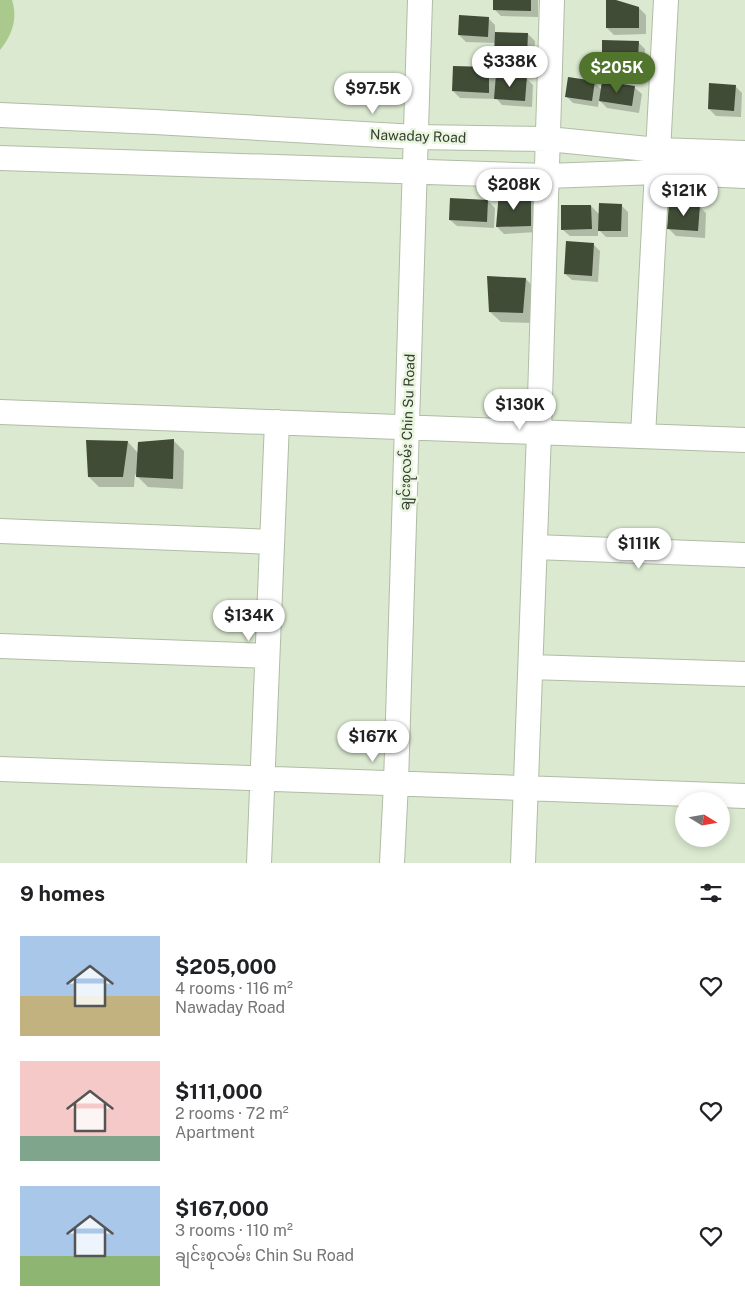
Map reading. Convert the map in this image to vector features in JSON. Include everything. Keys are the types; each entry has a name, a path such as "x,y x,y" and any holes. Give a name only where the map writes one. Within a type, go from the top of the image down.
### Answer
{"street":[{"name":"ချင်းစုလမ်း Chin Su Road","path":"392,863 420,0"},
{"path":"523,863 540,432 552,0"},
{"path":"643,436 666,0"},
{"name":"Nawaday Road","path":"0,115 165,122 416,137 548,139 745,176"},
{"name":"Nawaday Road","path":"0,158 547,176 658,161 745,153"},
{"path":"0,412 745,440"},
{"path":"259,863 277,422"},
{"path":"0,531 272,542"},
{"path":"535,546 745,555"},
{"path":"0,646 268,656"},
{"path":"531,667 745,674"},
{"path":"0,769 745,796"}],"shaded area":[{"path":"0,0 12,0 14,20 11,33 0,50"}],"building":[{"path":"493,0 531,0 531,11 493,10"},
{"path":"606,0 616,0 639,7 639,28 606,28"},
{"path":"459,15 489,17 488,37 458,35"},
{"path":"495,32 528,33 527,56 494,55"},
{"path":"602,40 639,41 638,58 602,57"},
{"path":"453,66 489,67 489,93 452,91"},
{"path":"496,74 527,76 525,101 494,99"},
{"path":"568,77 595,81 592,101 565,97"},
{"path":"602,81 635,86 632,106 599,101"},
{"path":"709,83 736,85 734,111 708,109"},
{"path":"499,192 531,197 531,226 496,227"},
{"path":"450,198 488,200 487,222 449,220"},
{"path":"599,203 622,204 621,231 598,231"},
{"path":"669,203 700,205 698,231 667,229"},
{"path":"561,205 591,205 592,229 561,230"},
{"path":"566,241 594,243 592,276 564,274"},
{"path":"487,276 526,278 523,313 489,312"},
{"path":"174,439 173,479 136,477 138,442"},
{"path":"86,440 128,441 123,477 88,477"}]}
